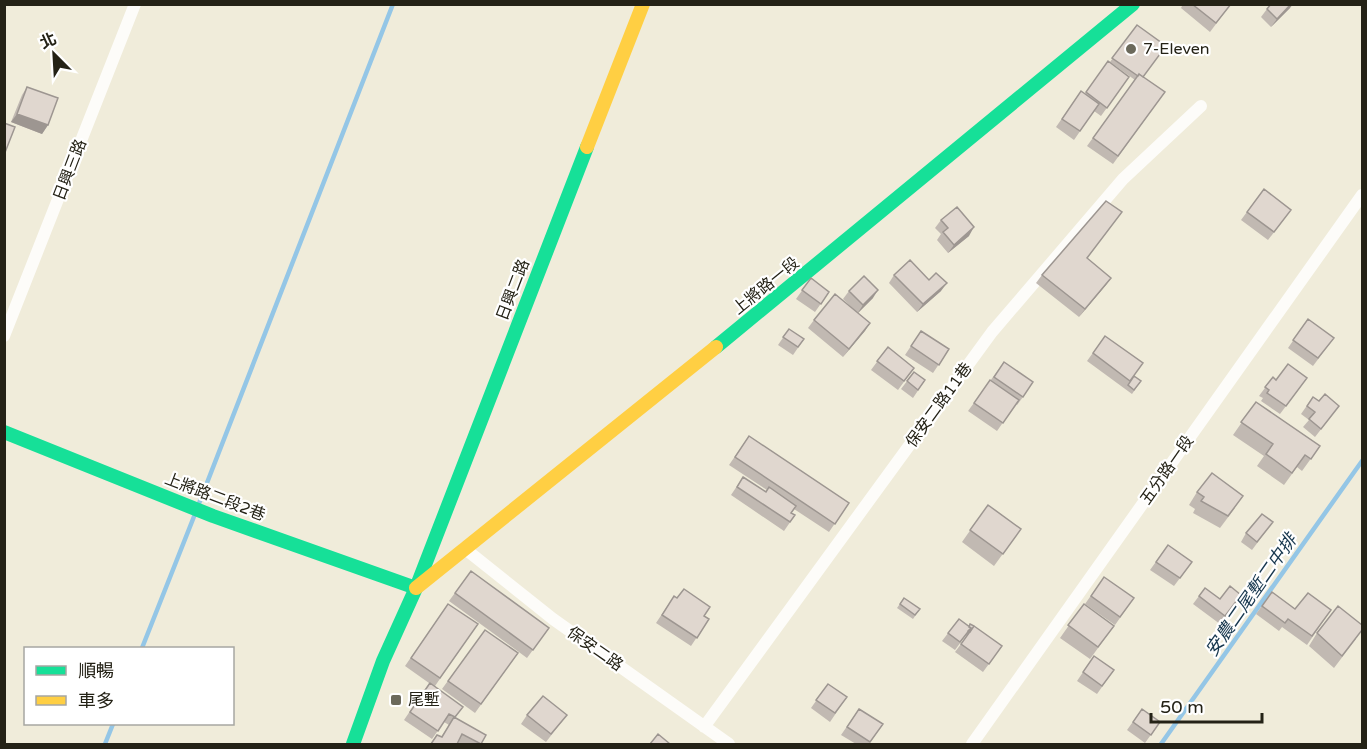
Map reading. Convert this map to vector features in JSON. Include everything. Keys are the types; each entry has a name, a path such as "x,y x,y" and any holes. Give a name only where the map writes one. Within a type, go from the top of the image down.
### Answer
{"main road":[{"name":"日興二路","path":"353,744 383,661 416,588 643,4"},
{"name":"上將路一段","path":"416,588 776,299 1133,4"},
{"name":"上將路二段2巷","path":"4,432 213,516 416,588"}],"street":[{"name":"日興三路","path":"4,336 135,4"},
{"name":"保安二路11巷","path":"704,727 992,332 1123,179 1200,106"},
{"name":"五分路一段","path":"972,744 1362,195"},
{"name":"保安二路","path":"464,548 553,619 729,744"}],"building":[{"path":"1192,4 1231,4 1216,23"},
{"path":"1271,4 1291,4 1277,19 1267,9"},
{"path":"1137,25 1166,46 1143,77 1112,58"},
{"path":"1108,61 1129,77 1107,108 1086,92"},
{"path":"1139,74 1165,92 1118,156 1093,138"},
{"path":"27,87 58,98 48,125 17,114"},
{"path":"1081,91 1099,104 1080,131 1062,119"},
{"path":"4,123 15,127 4,155"},
{"path":"1264,189 1291,210 1274,232 1247,212"},
{"path":"1106,201 1122,212 1087,258 1111,278 1085,309 1042,275"},
{"path":"957,207 974,227 954,245 943,232 948,228 941,220"},
{"path":"910,260 929,280 936,273 947,283 923,304 894,275"},
{"path":"864,276 878,290 863,305 849,291"},
{"path":"811,278 829,292 821,304 802,290"},
{"path":"835,294 870,323 849,349 814,320"},
{"path":"1308,319 1334,338 1318,358 1293,340"},
{"path":"789,329 804,339 798,347 783,337"},
{"path":"921,331 949,349 939,365 911,346"},
{"path":"1105,336 1143,363 1130,381 1093,353"},
{"path":"888,347 914,368 904,381 877,361"},
{"path":"1004,362 1033,382 1023,397 994,377"},
{"path":"1288,364 1307,378 1286,406 1267,393 1269,390 1265,387 1273,377 1276,380"},
{"path":"914,372 925,380 918,390 907,381"},
{"path":"1134,376 1141,381 1134,390 1128,385"},
{"path":"990,380 1019,400 1003,423 974,403"},
{"path":"1325,394 1339,406 1321,429 1309,419 1315,412 1307,406 1313,397 1319,401"},
{"path":"1256,402 1320,446 1311,459 1305,455 1292,473 1266,454 1273,444 1241,422"},
{"path":"749,436 849,503 835,524 735,457"},
{"path":"1212,473 1243,496 1228,516 1201,501 1204,497 1197,492"},
{"path":"743,477 766,492 769,487 796,506 791,513 795,515 790,522 737,487"},
{"path":"988,505 1021,529 1003,554 970,530"},
{"path":"1262,514 1273,522 1257,542 1246,533"},
{"path":"1168,545 1192,562 1180,578 1156,562"},
{"path":"471,571 549,628 533,650 455,593"},
{"path":"1104,577 1134,598 1120,617 1091,596"},
{"path":"1230,586 1241,595 1225,616 1199,596 1205,588 1220,599"},
{"path":"684,589 710,607 704,616 709,619 697,638 662,615 674,596 677,598"},
{"path":"1272,592 1295,609 1308,593 1331,610 1312,636 1288,619 1285,623 1262,606"},
{"path":"904,598 920,609 915,615 900,604"},
{"path":"448,604 478,624 440,678 411,658"},
{"path":"1084,604 1114,626 1098,647 1068,625"},
{"path":"1338,606 1362,625 1362,630 1342,656 1317,633"},
{"path":"959,619 971,628 960,642 948,633"},
{"path":"974,626 1002,646 989,664 961,644"},
{"path":"485,630 518,653 481,704 448,681"},
{"path":"1094,656 1114,670 1102,686 1083,672"},
{"path":"430,683 463,707 455,717 449,714 438,731 410,712"},
{"path":"828,684 847,697 835,713 816,700"},
{"path":"543,696 567,715 551,734 527,715"},
{"path":"859,709 883,724 870,742 847,727"},
{"path":"1142,709 1160,722 1151,735 1133,722"},
{"path":"454,717 486,735 481,744 462,734 457,744 431,744 437,735 442,737"},
{"path":"658,734 670,744 650,744"}],"waterway":[{"path":"198,506 393,4"},
{"name":"安農二尾塹二中排","path":"1161,744 1362,461"},
{"path":"142,647 195,514"},
{"path":"105,744 113,725"}],"traffic: fast":[{"path":"716,347 1133,4"},
{"path":"353,744 383,661 416,588 587,147"},
{"path":"4,432 213,516 416,588"}],"traffic: slow":[{"path":"587,147 643,4"},
{"path":"416,588 716,347"}],"place":[{"name":"7-Eleven","path":"1131,49"},
{"name":"尾塹","path":"396,700"}]}
